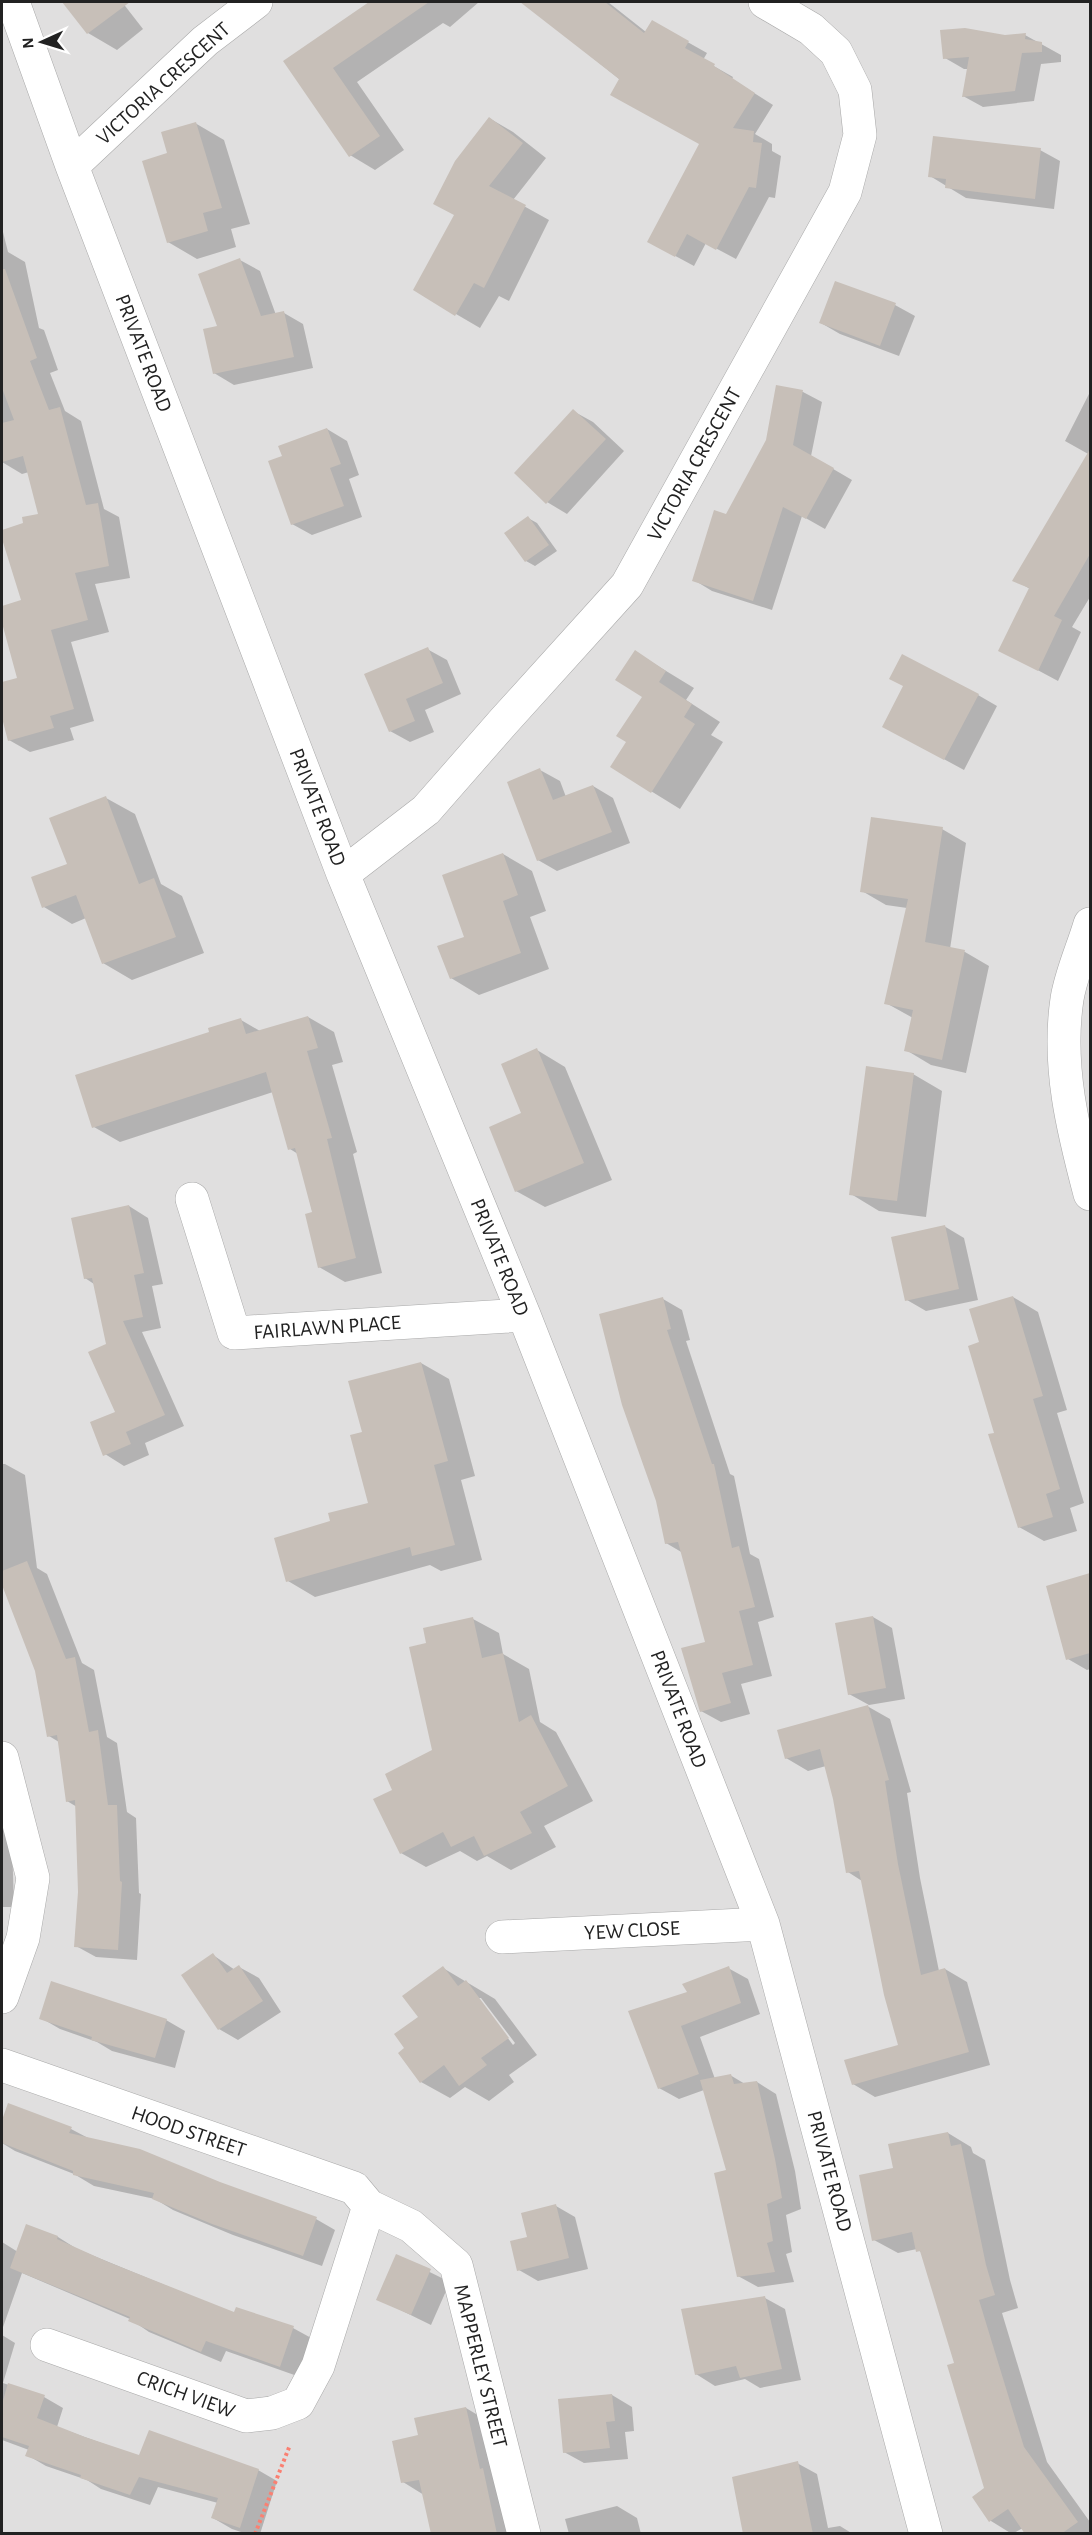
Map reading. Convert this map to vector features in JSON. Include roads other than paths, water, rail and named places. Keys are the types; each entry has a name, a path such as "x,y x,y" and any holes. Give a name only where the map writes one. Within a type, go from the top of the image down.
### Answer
{"street":[{"name":"PRIVATE ROAD","path":"13,2 72,166 343,874 524,1315 763,1924 926,2534"},
{"name":"VICTORIA CRESCENT","path":"72,166 205,41 255,2"},
{"name":"VICTORIA CRESCENT","path":"343,874 426,810 627,585 845,192 860,135 855,90 836,52 811,29 765,2"},
{"path":"1090,924 1067,997 1063,1055 1073,1130 1090,1194"},
{"name":"FAIRLAWN PLACE","path":"192,1199 234,1333 524,1315"},
{"path":"2,1758 33,1878 22,1938 2,1997"},
{"name":"YEW CLOSE","path":"502,1936 763,1924"},
{"name":"HOOD STREET","path":"2,2066 354,2188 369,2206"},
{"name":"CRICH VIEW","path":"47,2345 246,2416 272,2413 298,2403 318,2366 369,2206"},
{"name":"MAPPERLEY STREET","path":"369,2206 411,2226 456,2265 524,2534"}]}
